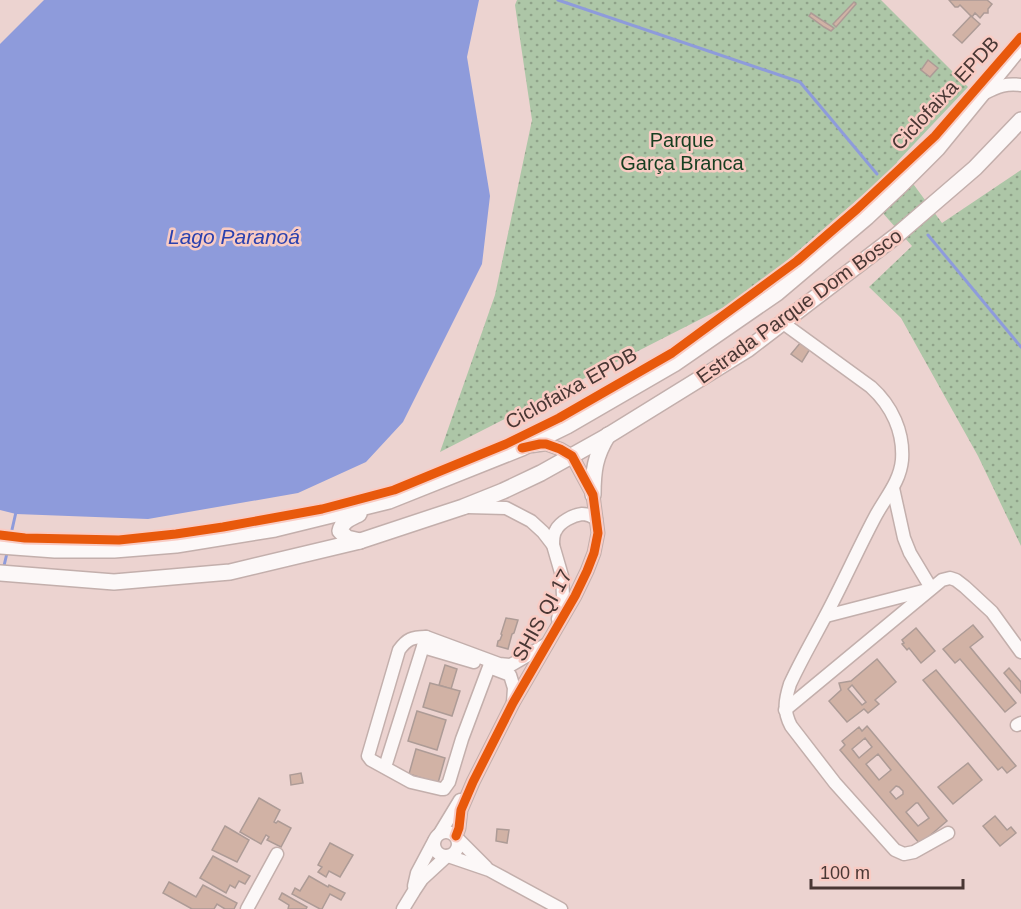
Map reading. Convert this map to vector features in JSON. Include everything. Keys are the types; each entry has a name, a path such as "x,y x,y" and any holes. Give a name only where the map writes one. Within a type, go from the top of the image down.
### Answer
{"main road":[{"name":"Estrada Parque Dom Bosco","path":"0,546 55,550 114,550 176,545 275,529 390,501 522,448 567,426 674,364 777,293 867,217 937,149 1021,46"},
{"name":"Estrada Parque Dom Bosco","path":"0,573 114,582 230,572 360,541 463,507 503,491 541,473 609,435 748,349 896,236 975,168 1021,120"},
{"path":"697,349 692,363 695,368 712,372"},
{"path":"674,364 686,370 689,375 684,389"},
{"path":"593,495 597,457 609,435"},
{"path":"360,541 344,536 340,531 341,526 345,521 390,501"}],"street":[{"path":"981,95 1007,84 1021,85"},
{"path":"783,323 881,396 896,421 901,435 902,462 893,488 876,516 790,684 786,696 786,717 835,783 895,850 904,854 914,852 948,833"},
{"path":"522,448 546,444 572,456"},
{"name":"SHIS QI 17","path":"457,838 461,810 473,782 513,703 574,597 594,553 598,534 593,495 572,456"},
{"path":"893,488 904,538 929,589"},
{"name":"SHIS QI 17","path":"463,507 506,508 518,513 531,521 553,545 562,576 563,596 556,630"},
{"path":"553,545 554,532 565,521 583,514 596,519"},
{"path":"785,710 929,589 942,580 950,578 956,580 992,612 1021,652"},
{"path":"826,616 929,589"},
{"path":"489,667 446,787 441,789 411,782 370,760 368,754 399,650 406,640 414,637 489,667 511,670 547,644"},
{"path":"425,642 499,664 511,670 519,680 527,679"},
{"path":"385,767 425,642"},
{"path":"511,670 514,684 513,703"},
{"name":"SHIS QI 17","path":"414,891 417,873 454,808 473,782"},
{"path":"489,870 450,832 437,837 435,849 443,856 489,870 561,909"},
{"path":"447,856 457,850 459,845 457,838"},
{"path":"247,909 277,854"},
{"name":"SHIS QI 17","path":"403,909 422,879 447,856"}],"green space":[{"name":"Parque Garça Branca","path":"517,0 881,0 968,87 897,162 942,223 1021,170 1021,546 978,456 901,318 869,287 912,246 865,193 746,296 440,452 495,295 532,120 515,5"}],"water":[{"name":"Lago Paranoá","path":"44,0 479,0 467,57 490,196 482,264 403,422 366,462 298,493 148,519 16,514 0,510 0,44"}],"building":[{"path":"949,0 987,0 992,4 988,13 984,13 980,18 975,13 972,17 960,5 955,7"},
{"path":"854,2 856,4 836,27 833,24"},
{"path":"811,13 834,28 831,31 824,27 809,16"},
{"path":"971,16 980,24 962,43 953,35"},
{"path":"928,60 938,68 930,77 921,70"},
{"path":"801,342 810,349 802,362 791,354"},
{"path":"506,618 518,620 508,649 497,646"},
{"path":"973,625 983,637 970,647 1016,703 1005,712 960,659 955,663 943,649"},
{"path":"916,628 935,651 921,663 909,648 907,650 902,644 904,643 902,640"},
{"path":"877,659 896,682 875,700 879,704 868,713 864,709 847,722 829,701 841,690 839,683 851,681","holes":["852,685 866,702 862,705 848,689"]},
{"path":"445,665 457,669 451,689 439,685"},
{"path":"1009,668 1021,682 1021,693 1004,673"},
{"path":"936,670 1016,766 1007,773 1002,767 998,770 923,680"},
{"path":"430,683 460,691 452,716 423,707"},
{"path":"417,711 446,720 437,750 408,741"},
{"path":"867,726 947,821 920,844 840,750 845,745 842,741 859,727 862,731","holes":["865,738 872,747 859,758 852,749","878,754 891,770 879,780 866,764","896,786 903,791 903,794 896,799 890,792","918,803 929,818 918,826 906,812"]},
{"path":"416,749 445,758 438,783 409,774"},
{"path":"968,763 982,780 953,804 938,787"},
{"path":"301,773 303,783 291,785 290,775"},
{"path":"259,798 280,810 274,822 278,821 291,828 281,847 267,840 269,837 266,835 261,844 240,832"},
{"path":"995,816 1007,830 1011,827 1016,833 1000,846 983,826"},
{"path":"225,826 249,840 237,862 212,850"},
{"path":"497,829 509,830 507,843 496,841"},
{"path":"330,843 353,855 340,877 329,871 326,877 318,872 322,867 318,865"},
{"path":"213,856 250,876 245,884 239,881 235,888 230,885 226,893 200,878"},
{"path":"309,876 328,887 329,885 345,893 341,900 330,894 320,909 292,894 295,888 300,891"},
{"path":"169,882 196,897 203,885 237,903 234,909 225,909 217,904 214,909 192,909 163,893"},
{"path":"282,893 307,907 306,909 288,909 289,905 279,899"}],"waterway":[{"path":"558,0 800,82 877,174"},
{"path":"928,235 1021,347"},
{"path":"9,543 16,512"},
{"path":"3,570 7,553"}],"cycle path":[{"name":"Ciclofaixa EPDB","path":"0,535 25,538 119,540 223,527 322,509 394,490 506,444 559,418 672,353 797,261 935,136 1021,37"},
{"path":"456,836 461,810 473,782 513,703 575,596 594,553 598,533 593,495 572,456 546,444 522,448"}]}
